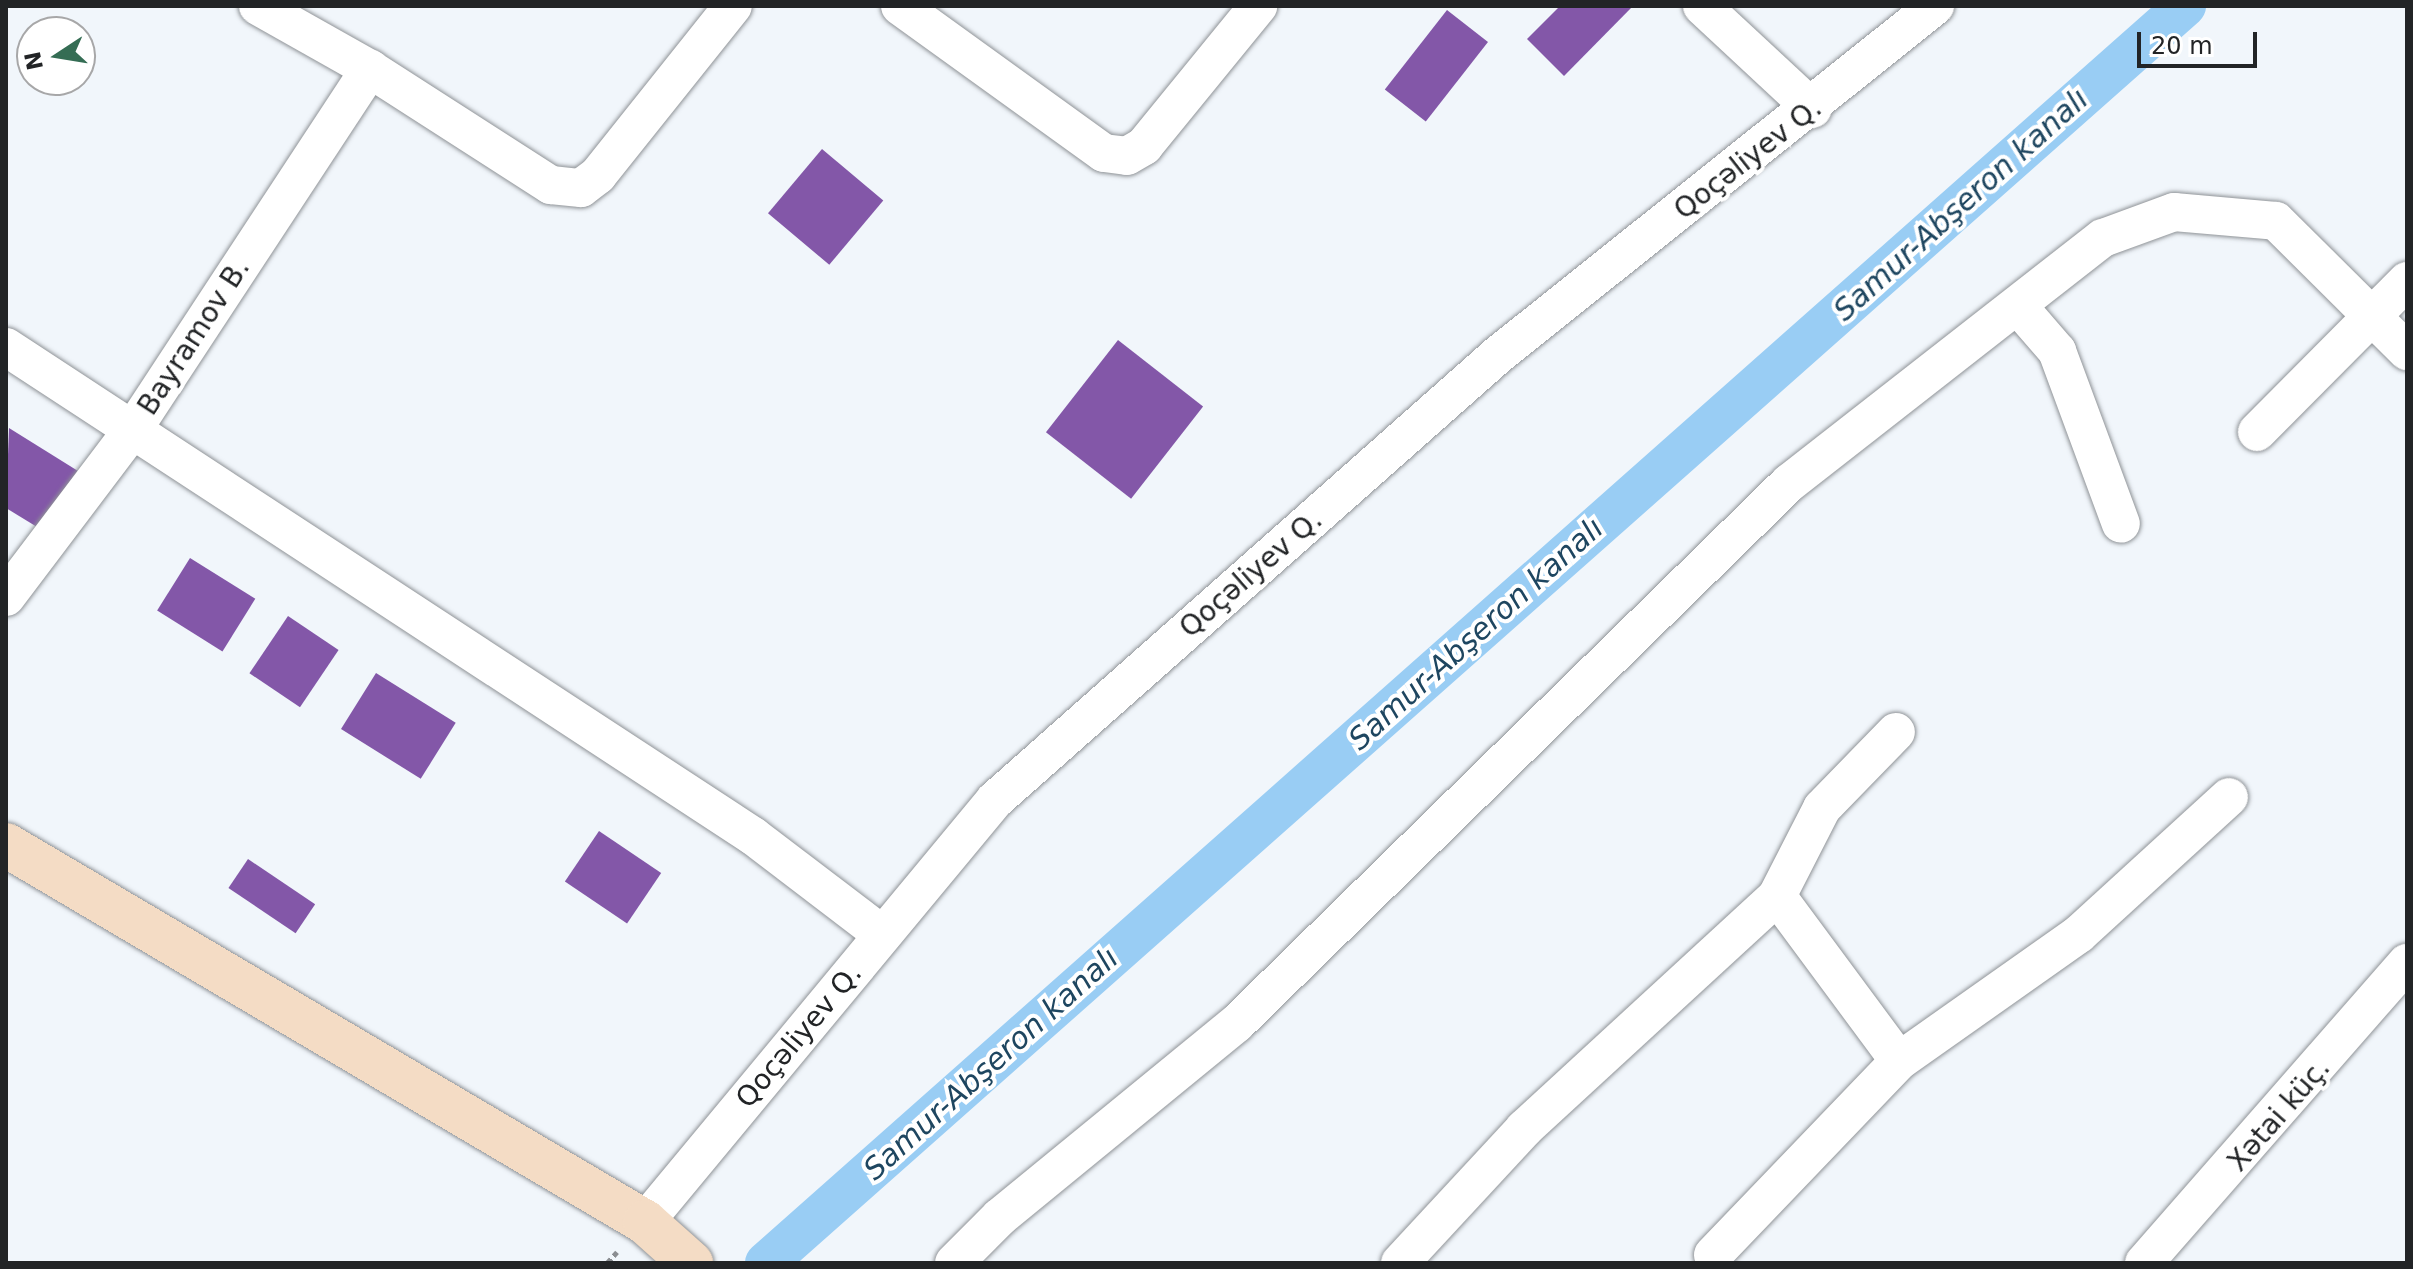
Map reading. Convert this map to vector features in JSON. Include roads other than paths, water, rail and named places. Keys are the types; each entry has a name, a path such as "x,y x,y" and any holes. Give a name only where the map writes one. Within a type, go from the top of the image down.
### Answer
{"street":[{"path":"258,6 370,69 551,185 581,188 598,175 733,6"},
{"path":"900,6 1104,153 1127,156 1144,146 1258,6"},
{"path":"1702,6 1813,109"},
{"name":"Qoçəliyev Q.","path":"645,1222 995,800 1499,354 1813,109 1935,6"},
{"name":"Bayramov B.","path":"6,597 134,428 370,69"},
{"path":"954,1263 1000,1217 1236,1024 1789,483 2103,238 2174,212 2276,221 2407,351"},
{"path":"2257,432 2407,281"},
{"path":"2018,306 2057,351 2121,524"},
{"path":"6,347 753,836 883,935"},
{"path":"1400,1263 1524,1129 1777,896 1822,808 1896,732"},
{"path":"1713,1255 1899,1061 2079,934 2229,797"},
{"path":"6,845 645,1222 691,1263"},
{"path":"1777,896 1899,1061"},
{"name":"Xətai küç.","path":"2144,1263 2395,1002 2407,963"}],"waterway":[{"name":"Samur-Abşeron kanalı","path":"766,1263 2185,6"}]}
